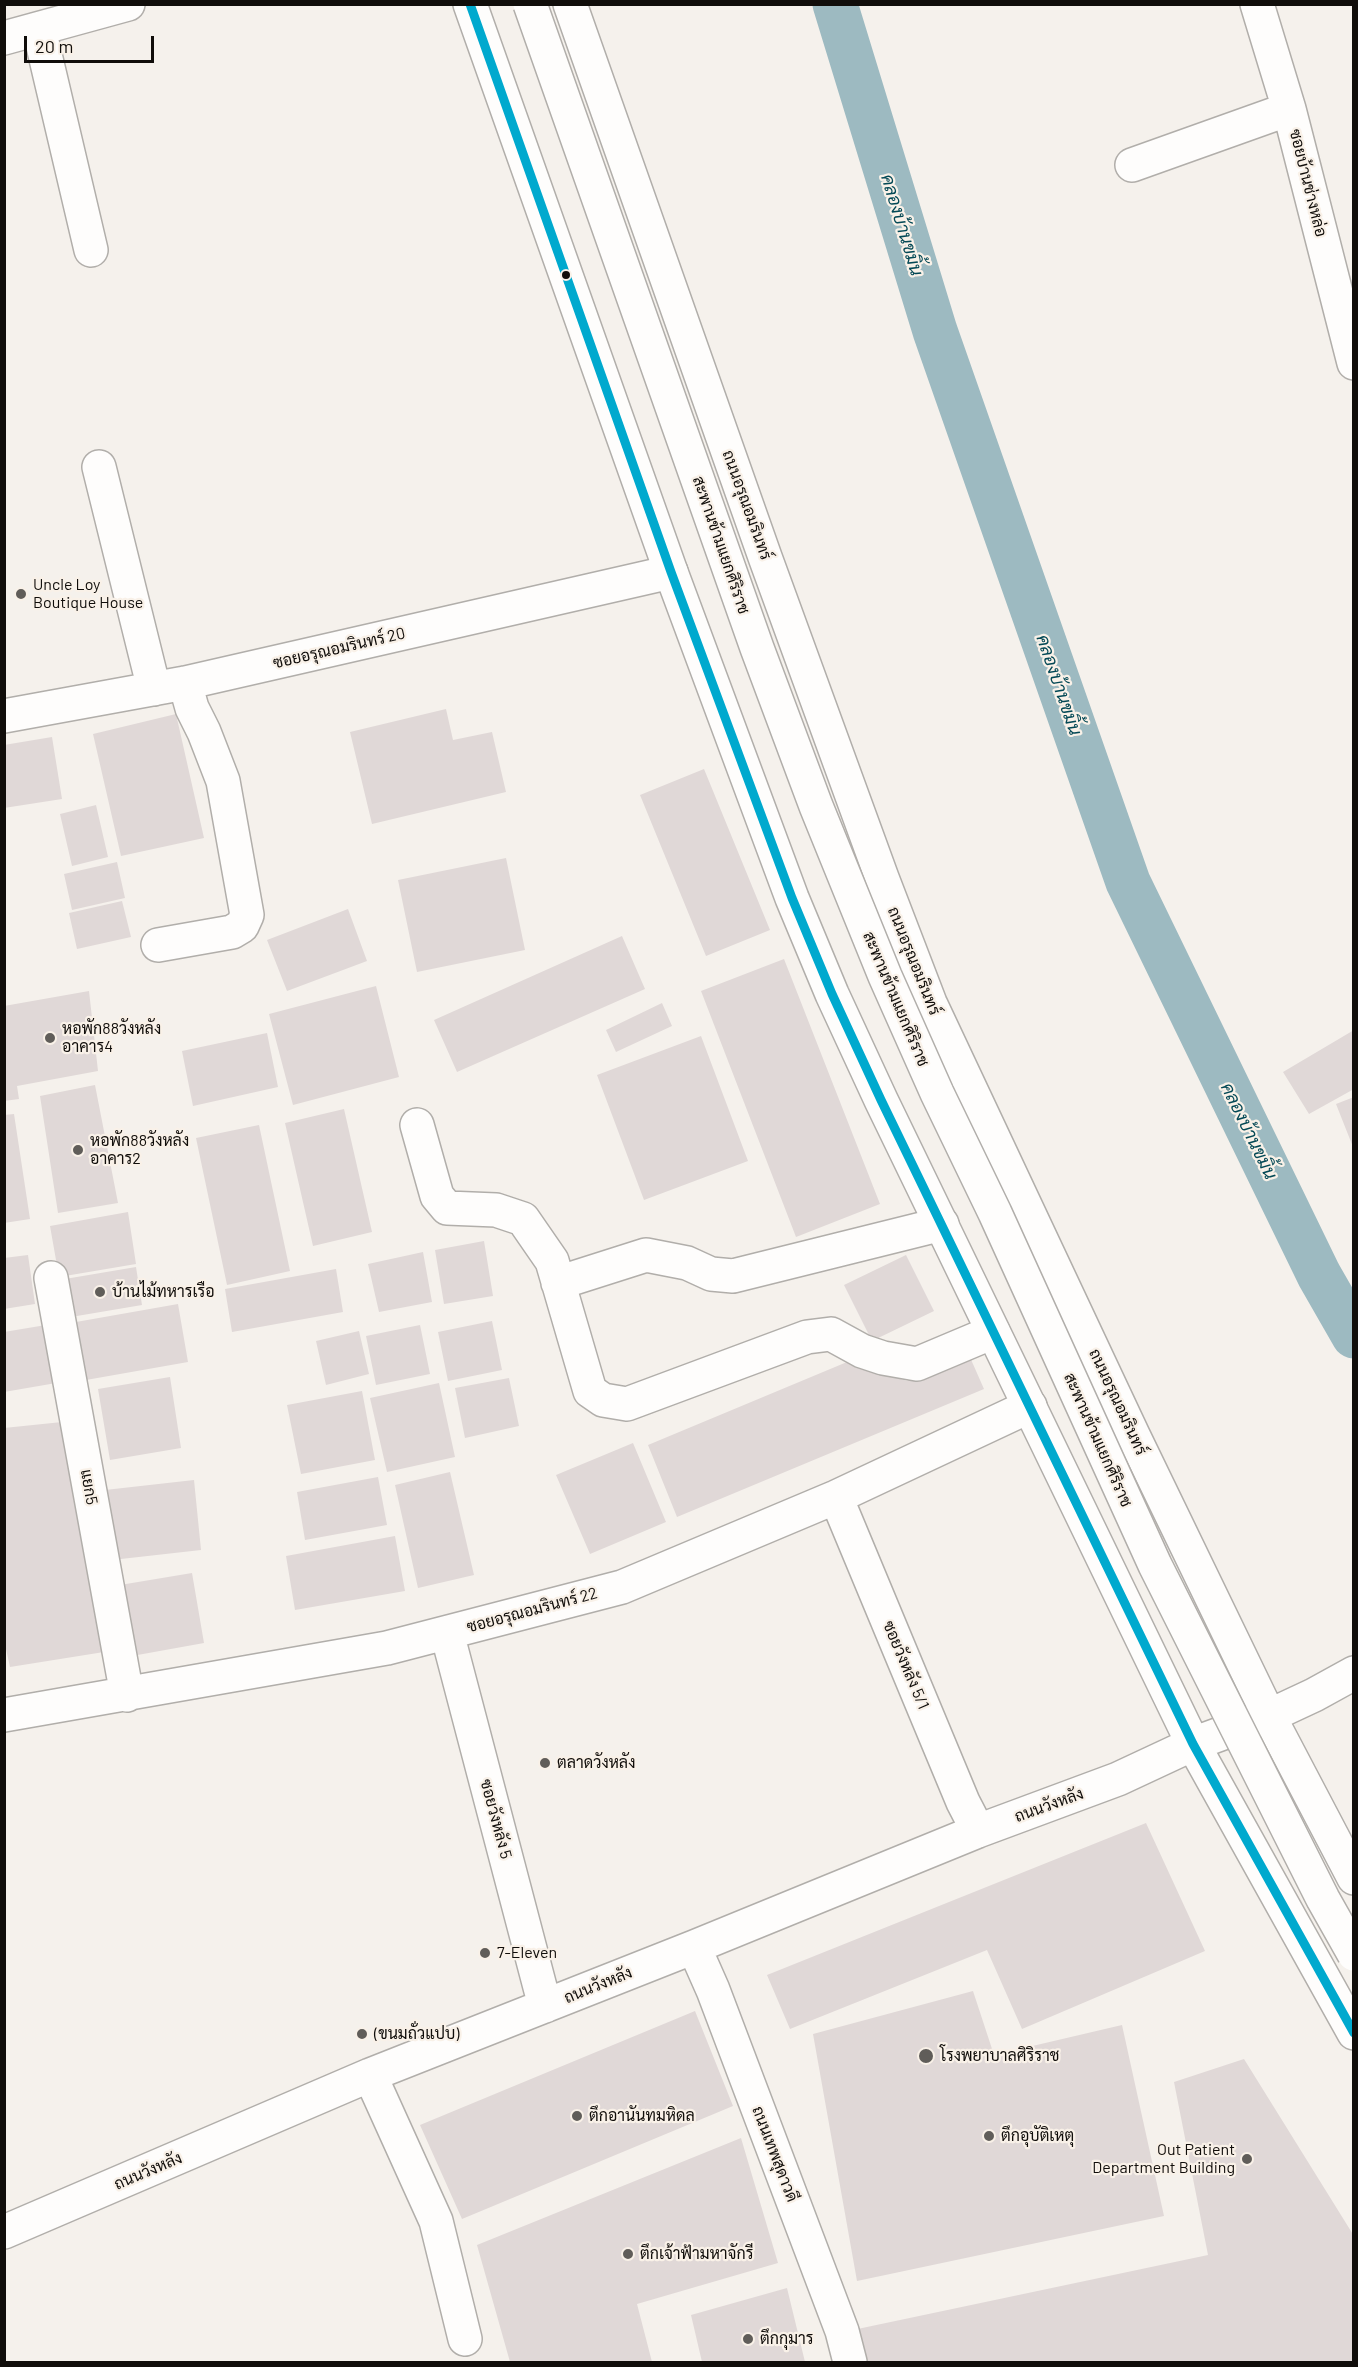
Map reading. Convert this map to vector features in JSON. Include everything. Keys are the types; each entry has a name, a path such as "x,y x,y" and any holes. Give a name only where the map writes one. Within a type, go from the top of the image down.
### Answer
{"main road":[{"path":"4,38 128,4"},
{"path":"470,4 672,572 792,898 827,983 881,1100 1193,1744 1353,2033"},
{"name":"สะพานข้ามแยกศิริราช","path":"530,4 757,648 816,806 885,976 1155,1565 1353,1954"},
{"name":"ถนนอรุณอมรินทร์","path":"570,4 761,546 930,1004 1133,1435 1269,1716 1353,1878"},
{"name":"ซอยบ้านช่างหล่อ","path":"1257,4 1289,109 1353,363"},
{"path":"39,29 91,250"},
{"path":"1132,165 1289,109"},
{"path":"99,467 169,686 192,708 204,732 222,781 247,915 242,926 232,932 158,945"},
{"name":"ซอยอรุณอมรินทร์ 20","path":"4,716 169,686 672,572"},
{"path":"417,1125 436,1196 447,1208 496,1210 523,1219 552,1261 590,1391 603,1400 627,1404 745,1346 831,1334 862,1351 917,1364 993,1332"},
{"path":"558,1283 646,1255 687,1263 711,1274 733,1276 942,1224"},
{"name":"แยก5","path":"51,1278 127,1695"},
{"name":"ซอยอรุณอมรินทร์ 22","path":"4,1715 387,1648 622,1587 836,1497 1030,1406"},
{"name":"ซอยวังหลัง 5/1","path":"836,1497 963,1802 978,1831"},
{"name":"ซอยวังหลัง 5","path":"447,1633 545,2006"},
{"path":"1269,1716 1314,1695 1353,1673"},
{"name":"ถนนวังหลัง","path":"4,2232 370,2075 694,1947 978,1831 1118,1779 1193,1744 1269,1716"},
{"name":"ถนนเทพสุดาวดี","path":"694,1947 713,1990 834,2308 850,2362"},
{"path":"370,2075 436,2221 465,2339"}],"building":[{"path":"446,709 453,740 492,732 506,792 372,824 350,732"},
{"path":"176,714 204,838 121,856 93,734"},
{"path":"52,737 62,799 4,808 4,745"},
{"path":"704,769 770,930 706,956 640,795"},
{"path":"96,805 108,857 72,866 60,814"},
{"path":"506,858 525,950 417,972 398,880"},
{"path":"117,862 125,898 72,910 64,874"},
{"path":"122,901 131,937 77,949 69,913"},
{"path":"348,909 367,961 287,991 267,940"},
{"path":"622,936 645,989 457,1072 434,1020"},
{"path":"784,959 880,1204 796,1237 701,991"},
{"path":"376,986 399,1077 293,1105 269,1014"},
{"name":"หอพัก88วังหลัง อาคาร4","path":"89,991 98,1071 17,1086 19,1099 4,1101 4,1006"},
{"path":"662,1003 672,1026 616,1052 606,1030"},
{"path":"1354,1030 1354,1089 1309,1114 1283,1072"},
{"path":"267,1033 278,1087 193,1106 182,1051"},
{"path":"701,1036 748,1161 644,1200 597,1075"},
{"name":"หอพัก88วังหลัง อาคาร2","path":"95,1085 118,1203 58,1213 40,1096"},
{"path":"1354,1097 1354,1147 1353,1147 1336,1104"},
{"path":"344,1109 372,1232 313,1246 285,1123"},
{"path":"14,1114 30,1219 4,1223 4,1115"},
{"path":"259,1125 290,1271 227,1285 196,1138"},
{"path":"128,1212 136,1264 59,1277 50,1226"},
{"path":"484,1241 493,1296 444,1304 435,1250"},
{"path":"423,1252 432,1302 379,1312 368,1264"},
{"path":"28,1255 35,1304 4,1309 4,1258"},
{"path":"906,1255 934,1311 872,1341 844,1285"},
{"name":"บ้านไม้ทหารเรือ","path":"136,1267 142,1305 65,1318 59,1280"},
{"path":"336,1269 343,1312 232,1332 225,1289"},
{"path":"178,1304 188,1362 86,1380 76,1322"},
{"path":"492,1321 502,1370 448,1381 438,1332"},
{"path":"52,1324 62,1382 4,1392 4,1332"},
{"path":"420,1325 430,1374 376,1385 366,1336"},
{"path":"359,1331 369,1374 326,1385 316,1341"},
{"path":"969,1355 984,1389 677,1517 648,1445 847,1362 907,1381"},
{"path":"170,1377 181,1448 110,1460 98,1389"},
{"path":"509,1378 519,1426 465,1438 455,1388"},
{"path":"439,1383 455,1457 387,1472 370,1398"},
{"path":"362,1391 375,1460 301,1474 287,1405"},
{"path":"62,1422 104,1652 10,1667 4,1640 4,1428"},
{"path":"633,1443 666,1522 590,1554 556,1475"},
{"path":"450,1472 474,1575 418,1588 395,1485"},
{"path":"378,1477 387,1525 305,1540 297,1492"},
{"path":"194,1480 201,1550 112,1560 105,1490"},
{"path":"395,1536 405,1591 295,1610 286,1556"},
{"path":"192,1573 204,1643 132,1656 120,1585"},
{"path":"1146,1823 1205,1951 1022,2029 987,1950 790,2029 767,1975"},
{"name":"ตึกอุบัติเหตุ","path":"973,1991 994,2055 1122,2025 1164,2216 857,2281 813,2034"},
{"name":"ตึกอานันทมหิดล","path":"695,2011 733,2106 462,2219 420,2125"},
{"name":"Out Patient Department Building","path":"1244,2059 1354,2236 1354,2362 855,2362 848,2331 1208,2255 1174,2082"},
{"name":"ตึกเจ้าฟ้ามหาจักรี","path":"741,2138 778,2263 637,2304 652,2362 510,2362 477,2245"},
{"name":"ตึกกุมาร","path":"787,2288 805,2362 702,2362 691,2315"}],"waterway":[{"name":"คลองบ้านขมิ้น","path":"835,4 935,331 1128,882 1319,1275 1354,1336"}],"transit line":[{"path":"470,4 671,572 792,898 832,994 881,1100 1193,1744 1354,2033"}],"place":[{"name":"Uncle Loy Boutique House","path":"21,594"},
{"name":"หอพัก88วังหลัง อาคาร4","path":"50,1038"},
{"name":"หอพัก88วังหลัง อาคาร2","path":"78,1150"},
{"name":"บ้านไม้ทหารเรือ","path":"100,1292"},
{"name":"ตลาดวังหลัง","path":"545,1763"},
{"name":"7-Eleven","path":"485,1953"},
{"name":"(ขนมถั่วแปบ)","path":"362,2034"},
{"name":"โรงพยาบาลศิริราช","path":"926,2056"},
{"name":"ตึกอานันทมหิดล","path":"577,2116"},
{"name":"ตึกอุบัติเหตุ","path":"989,2136"},
{"name":"Out Patient Department Building","path":"1247,2159"},
{"name":"ตึกเจ้าฟ้ามหาจักรี","path":"628,2254"},
{"name":"ตึกกุมาร","path":"748,2339"}]}
